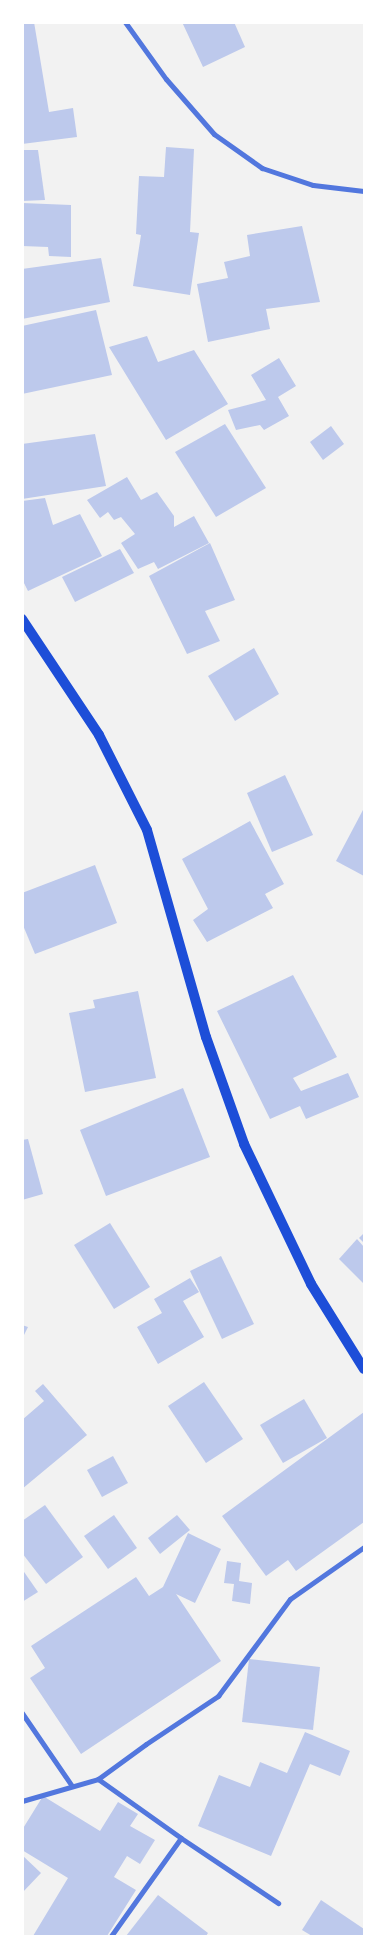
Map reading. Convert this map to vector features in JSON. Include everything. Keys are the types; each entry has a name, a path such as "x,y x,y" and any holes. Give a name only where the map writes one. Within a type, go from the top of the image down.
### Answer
{"main road":[{"path":"22,619 99,735 146,830 206,1037 244,1144 311,1284 364,1369"}],"street":[{"path":"125,22 166,79 214,134 262,168 313,185 364,191"},
{"path":"22,1801 98,1779 218,1696 290,1599 364,1547"},
{"path":"22,1713 72,1786"},
{"path":"98,1779 181,1838 278,1903"},
{"path":"111,1936 181,1838"}],"building":[{"path":"22,22 34,22 49,112 73,108 77,137 22,144"},
{"path":"182,22 234,22 245,47 203,67"},
{"path":"166,147 194,149 190,232 199,233 190,295 133,286 141,235 136,234 139,176 164,177"},
{"path":"22,150 38,150 45,200 22,201"},
{"path":"22,203 71,205 71,257 49,256 48,247 22,246"},
{"path":"302,226 320,302 266,309 270,329 208,342 197,284 228,278 224,262 250,256 247,235"},
{"path":"101,258 110,302 22,319 22,269"},
{"path":"96,310 112,375 22,394 22,326"},
{"path":"147,336 158,362 194,350 228,404 166,440 109,347"},
{"path":"279,358 296,386 278,397 289,416 264,430 260,425 236,430 228,410 266,400 251,375"},
{"path":"225,424 266,488 216,517 175,452"},
{"path":"331,426 344,444 323,460 310,442"},
{"path":"95,434 106,486 22,499 22,444"},
{"path":"127,477 141,500 157,492 174,516 174,527 194,516 209,543 158,569 154,562 138,569 121,543 135,534 121,517 114,520 108,512 100,518 87,500"},
{"path":"45,498 53,525 80,514 102,556 28,591 22,579 22,501"},
{"path":"210,543 235,600 205,611 220,641 187,654 149,576"},
{"path":"120,549 134,573 75,602 62,577"},
{"path":"254,648 279,694 235,721 208,676"},
{"path":"285,775 313,835 272,852 247,793"},
{"path":"364,808 364,876 336,861"},
{"path":"250,821 284,884 265,894 273,908 207,942 193,920 208,909 182,859"},
{"path":"95,865 117,923 35,954 22,923 22,893"},
{"path":"293,975 337,1057 293,1078 301,1091 348,1073 359,1097 306,1119 300,1106 270,1119 217,1011"},
{"path":"138,991 156,1078 85,1092 69,1013 95,1008 93,1000"},
{"path":"183,1088 210,1157 106,1196 80,1130"},
{"path":"28,1139 43,1194 22,1200 22,1140"},
{"path":"110,1223 150,1287 114,1309 74,1245"},
{"path":"364,1233 364,1243 359,1238"},
{"path":"357,1239 364,1247 364,1284 339,1259"},
{"path":"221,1256 254,1324 222,1339 190,1271"},
{"path":"190,1278 199,1292 183,1301 204,1337 158,1364 137,1327 162,1313 154,1299"},
{"path":"22,1325 28,1327 22,1339"},
{"path":"204,1382 243,1439 206,1463 168,1406"},
{"path":"43,1384 87,1435 22,1489 22,1420 44,1401 35,1391"},
{"path":"304,1399 327,1438 283,1463 260,1425"},
{"path":"364,1412 364,1522 296,1571 288,1560 266,1576 222,1516"},
{"path":"113,1456 128,1483 102,1497 87,1470"},
{"path":"45,1505 83,1557 46,1584 22,1553 22,1521"},
{"path":"114,1515 137,1548 108,1569 84,1536"},
{"path":"177,1515 190,1530 160,1554 148,1538"},
{"path":"188,1533 221,1549 195,1603 176,1594 221,1661 81,1754 30,1678 45,1668 31,1646 136,1577 149,1596 163,1587"},
{"path":"227,1561 241,1563 239,1581 252,1583 250,1604 232,1601 234,1584 224,1583"},
{"path":"22,1569 38,1592 22,1602"},
{"path":"249,1659 320,1667 313,1730 242,1722"},
{"path":"305,1732 350,1751 340,1776 310,1764 271,1856 198,1826 219,1775 250,1787 260,1762 287,1773"},
{"path":"43,1796 100,1831 118,1802 138,1814 130,1826 155,1840 140,1864 127,1856 114,1877 136,1890 107,1936 33,1936 68,1878 22,1850 22,1830"},
{"path":"22,1855 41,1873 22,1893"},
{"path":"158,1895 208,1933 206,1936 126,1936"},
{"path":"321,1900 364,1929 364,1936 312,1936 302,1930"}]}
